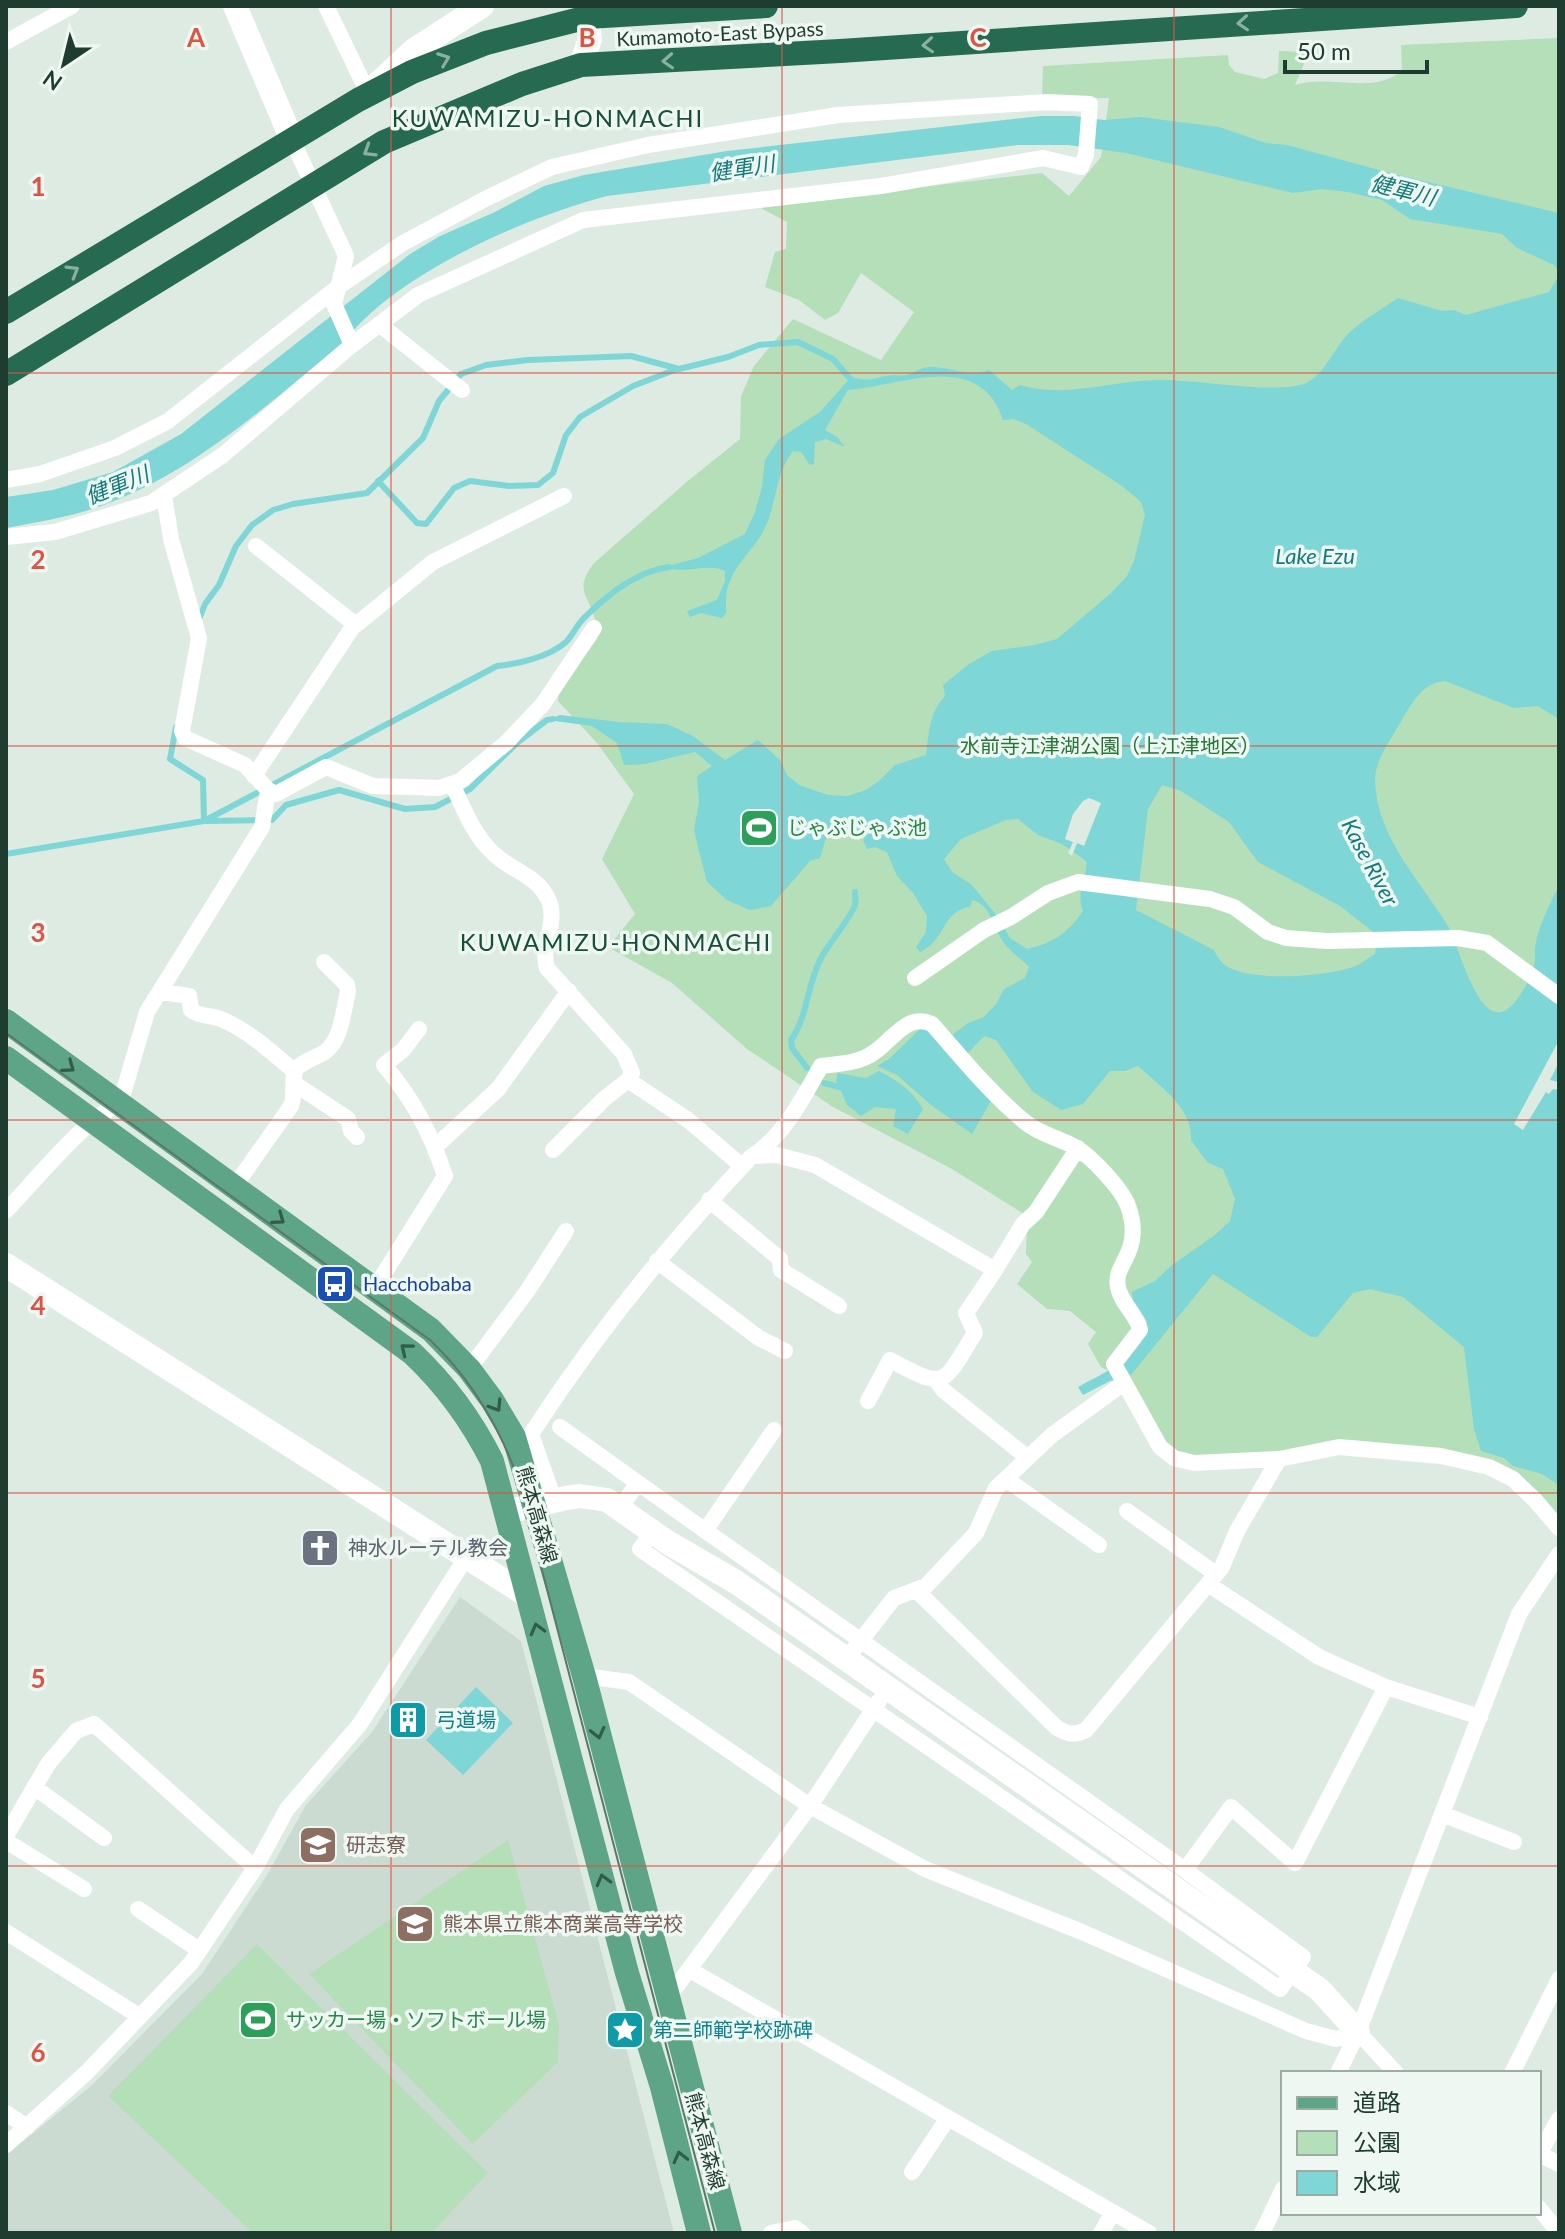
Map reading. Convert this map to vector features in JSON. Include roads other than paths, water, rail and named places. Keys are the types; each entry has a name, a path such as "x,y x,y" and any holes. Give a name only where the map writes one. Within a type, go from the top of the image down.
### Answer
{"highway":[{"name":"Kumamoto-East Bypass","path":"6,312 363,97 412,72 486,43 587,11 766,6"},
{"name":"Kumamoto-East Bypass","path":"6,374 384,142 510,89 581,65 840,51 1308,12 1516,6"}],"main road":[{"name":"熊本高森線","path":"6,1021 431,1330 469,1369 492,1400 514,1437 544,1502 584,1676 730,2233"},
{"name":"熊本高森線","path":"6,1058 412,1353 438,1378 467,1416 492,1461 699,2233"}],"street":[{"path":"6,42 47,12 72,6"},
{"path":"235,6 346,256 334,304 352,345"},
{"path":"326,6 363,97 414,50 482,6"},
{"path":"581,65 590,39 587,11"},
{"path":"6,480 40,474 115,448 168,421 338,287 403,243 552,167 648,145 838,115 1047,102 1090,104 1086,155 1081,167 1043,158 881,186 583,220 418,295 352,345 223,455 151,503 55,532 6,537"},
{"path":"379,324 462,390"},
{"path":"164,495 171,539 199,638 182,731 185,738 245,765 268,790 276,794 326,767 373,786 439,788 460,781 506,743 543,704 594,628"},
{"path":"254,776 356,625 433,562 564,496"},
{"path":"256,546 356,625"},
{"path":"452,784 475,834 503,863 541,886 550,904 551,920 543,957 547,968 624,1054 632,1073 553,1150"},
{"path":"6,1211 91,1122 108,1108 120,1104 147,1012 262,827 268,790"},
{"path":"915,978 984,930 1048,893 1078,882 1210,899 1234,907 1268,932 1286,938 1327,941 1458,938 1487,943 1559,996"},
{"path":"234,1187 291,1106 295,1098 298,1067 327,1051 338,1036 347,985 324,962"},
{"path":"436,1146 498,1089 569,991"},
{"path":"161,992 189,996 191,1010 221,1019 261,1043 295,1078 348,1119 351,1131 357,1137"},
{"path":"544,1502 531,1434 566,1380 657,1261 709,1200 774,1138 803,1098 821,1066 863,1059 877,1052 908,1023 921,1019 932,1024 990,1091 1028,1125 1078,1148 1104,1173 1126,1201 1134,1225 1128,1253 1119,1267 1117,1286 1123,1300 1138,1319 1140,1330 1120,1375 996,1488 976,1533 926,1586 894,1598 854,1650"},
{"path":"375,1288 445,1176 436,1146 409,1094 384,1065 403,1050 419,1029"},
{"path":"628,1080 747,1161 777,1155 815,1165 995,1270"},
{"path":"868,1401 890,1360 923,1377 936,1380 947,1376 975,1333 966,1313 1023,1224 1036,1212 1078,1148"},
{"path":"709,1200 780,1259 781,1270 839,1306"},
{"path":"469,1369 528,1290 566,1231"},
{"path":"657,1261 759,1338 785,1351"},
{"path":"6,1265 528,1596"},
{"path":"1120,1375 1160,1447 1174,1458 1194,1463 1279,1459 1339,1447 1441,1456 1489,1467 1513,1479 1559,1528"},
{"path":"936,1380 943,1390 1028,1458"},
{"path":"560,1427 705,1531 854,1650 888,1687 1320,1990 1394,2071"},
{"path":"705,1531 774,1430"},
{"path":"916,1590 1057,1728 1067,1734 1077,1734 1086,1730 1222,1567 1237,1531 1279,1459"},
{"path":"1006,1479 1099,1545"},
{"path":"619,1509 638,1483"},
{"path":"506,1512 580,1496 607,1500 653,1532 854,1650 1185,1870 1303,1957 1293,1972 1280,1989 874,1708 862,1704 640,1549 653,1532"},
{"path":"1127,1511 1212,1579 1319,1657 1386,1687 1480,1717"},
{"path":"1339,2071 1358,2032 1519,1614 1559,1554"},
{"path":"6,2145 87,2072 191,1963 255,1868 287,1809 360,1724 467,1556"},
{"path":"584,1676 629,1682 810,1806 925,1869 1082,1932 1306,2031 1336,2039 1358,2032"},
{"path":"667,1999 810,1806 888,1687"},
{"path":"1185,1870 1231,1807 1295,1863 1386,1687"},
{"path":"84,1889 6,1838 48,1764 76,1731 94,1724 255,1868"},
{"path":"34,1787 104,1838"},
{"path":"1442,1814 1514,1842"},
{"path":"138,1909 199,1950"},
{"path":"6,1932 139,2016"},
{"path":"690,1970 1149,2233"},
{"path":"1513,2071 1559,1979"},
{"path":"6,2113 27,2127"},
{"path":"912,2172 948,2118"},
{"path":"1541,2150 1559,2119"},
{"path":"1541,2155 1559,2164"},
{"path":"1262,2233 1281,2193"},
{"path":"1541,2210 1559,2233"},
{"path":"1101,2233 1113,2212"},
{"path":"771,2233 795,2228 802,2233"}],"water":[{"name":"健軍川","path":"1041,116 1104,120 1140,117 1219,127 1266,143 1287,145 1559,213 1559,272 1554,265 1517,248 1502,234 1410,219 1382,200 1322,189 1293,193 1126,153 1068,145 1018,145 607,196 502,233 428,271 395,293 344,342 259,412 168,475 89,510 6,528 6,497 53,490 113,472 181,434 410,254 440,236 544,186 584,175 727,151"},
{"name":"Lake Ezu","path":"1559,275 1559,719 1538,706 1514,708 1445,681 1438,682 1419,694 1410,706 1381,757 1375,780 1377,801 1391,839 1448,926 1477,994 1494,1012 1509,1008 1526,985 1534,966 1540,928 1559,886 1559,1485 1542,1474 1513,1466 1504,1458 1481,1451 1474,1429 1464,1347 1403,1297 1370,1289 1353,1293 1317,1337 1311,1337 1213,1274 1131,1375 1110,1381 1083,1395 1078,1387 1122,1362 1132,1354 1145,1334 1147,1321 1133,1302 1132,1292 1155,1281 1230,1221 1235,1199 1223,1169 1208,1163 1191,1140 1187,1117 1181,1107 1138,1066 1125,1071 1110,1071 1083,1104 1061,1110 1032,1091 996,1040 985,1036 957,1062 991,1101 972,1134 931,1105 897,1075 877,1066 889,1059 921,1028 942,1043 968,1023 984,1017 1004,989 1025,978 1029,967 1005,944 983,906 972,900 970,907 954,914 935,941 920,952 916,947 926,932 927,916 913,893 897,876 887,852 875,847 867,849 863,840 865,837 857,833 857,826 829,828 820,858 810,861 771,906 750,910 727,900 707,882 694,830 699,802 697,776 712,766 695,752 645,764 624,765 617,743 592,726 547,720 560,715 667,724 693,736 725,760 758,740 780,760 787,775 799,785 828,795 848,796 866,790 895,765 926,755 933,716 945,696 943,685 969,664 992,651 1057,639 1127,576 1134,561 1145,515 1141,502 1122,486 1026,424 1014,419 1003,420 992,398 976,384 936,376 848,390 825,430 837,437 845,447 826,439 815,442 814,464 810,465 801,452 793,451 779,479 765,528 730,581 726,613 722,618 701,613 690,617 687,611 717,600 725,581 725,571 664,567 698,558 745,534 762,487 765,460 779,439 821,411 851,377 872,379 936,367 973,373 989,370 1012,390 1020,385 1072,390 1160,380 1257,387 1293,386 1313,379 1349,333 1398,298 1466,315 1549,292","holes":["1162,785 1181,791 1229,822 1258,862 1340,906 1377,935 1375,954 1353,967 1326,973 1257,975 1230,968 1214,950 1136,910 1148,809","1018,819 1038,835 1062,844 1086,861 1080,898 1083,911 1059,936 1027,949 1010,938 998,917 971,884 952,872 944,859 961,839 1006,820"]},
{"path":"879,1071 904,1087 923,1109 908,1134 893,1126 896,1109 875,1107 861,1116 847,1105 836,1080 838,1073 866,1078"},
{"path":"476,1687 513,1723 463,1775 426,1740"}],"waterway":[{"path":"198,622 236,546 252,525 273,510 293,504 367,493 423,438 439,401 461,374 486,365 528,360 631,356 679,369 728,357 759,345 798,342 833,359 853,382"},
{"path":"378,481 417,523 426,524 454,488 470,481 509,486 538,485 553,473 566,435 580,417 633,386 677,369"},
{"path":"204,821 497,666 551,652 566,642 582,620 613,593 645,573 669,567"},
{"path":"6,854 204,821 272,820 286,805 339,790 405,809 435,807 470,789 518,742 547,720 553,719"},
{"path":"176,727 170,759 203,780 204,821"},
{"path":"807,1068 792,1048 791,1040 801,1021 821,958 853,909 855,892"},
{"path":"824,1083 839,1087"}],"tram line":[{"path":"6,1033 430,1340 459,1371 494,1423 519,1482 715,2233"}],"place":[{"name":"じゃぶじゃぶ池","path":"759,828"},
{"name":"Hacchobaba","path":"335,1284"},
{"name":"神水ルーテル教会","path":"320,1548"},
{"name":"弓道場","path":"408,1720"},
{"name":"研志寮","path":"318,1845"},
{"name":"熊本県立熊本商業高等学校","path":"415,1924"},
{"name":"サッカー場・ソフトボール場","path":"258,2020"},
{"name":"第二師範学校跡碑","path":"625,2030"}],"district":[{"name":"KUWAMIZU-HONMACHI","path":"548,119"},
{"name":"KUWAMIZU-HONMACHI","path":"616,943"}],"park label":[{"name":"水前寺江津湖公園（上江津地区）","path":"1110,746"}],"water label":[{"name":"Kase River","path":"1370,862"}]}
